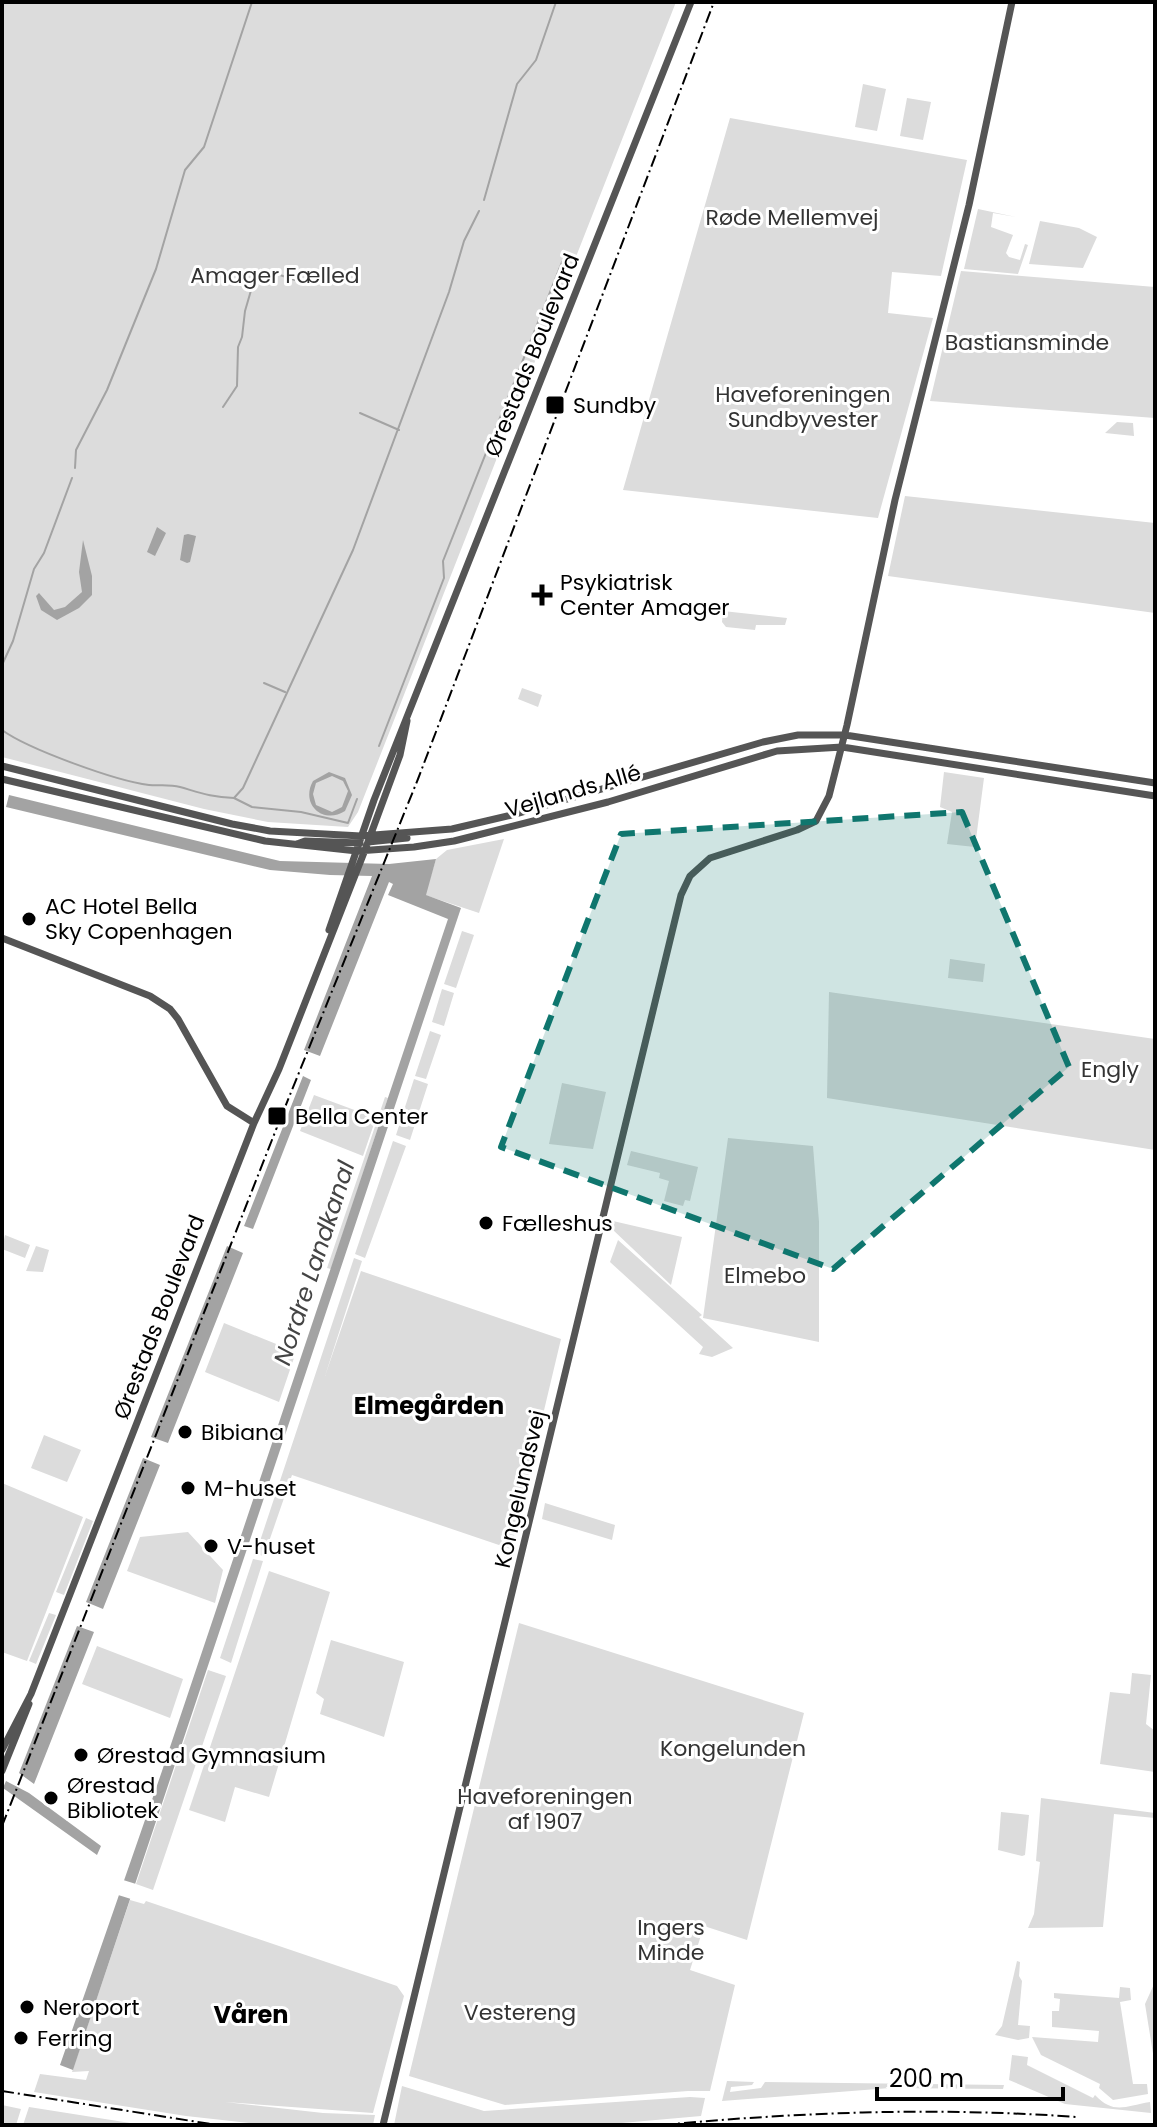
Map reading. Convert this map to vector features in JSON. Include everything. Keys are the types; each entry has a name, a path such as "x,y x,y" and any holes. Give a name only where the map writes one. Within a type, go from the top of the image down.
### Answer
{"street":[{"name":"Ørestads Boulevard","path":"2,1750 31,1694 254,1123 279,1069 407,721 691,2"},
{"path":"842,747 882,557 969,205 1012,2"},
{"name":"Vejlands Allé","path":"2,779 265,841 295,845 413,838 418,833 476,824 763,742 798,735 845,735 1155,783"},
{"name":"Vejlands Allé","path":"2,768 232,824 363,843 414,847 511,828 777,751 842,747 1155,796"},
{"name":"Kongelundsvej","path":"383,2125 681,895 699,866 722,852 797,830 816,821 829,796 842,747"},
{"path":"2,938 150,996 170,1009 227,1106 254,1123"},
{"name":"Ørestads Boulevard","path":"2,1771 31,1694"}],"highlighted area":[{"path":"962,812 1069,1067 833,1269 501,1147 621,834"}],"green space":[{"name":"Amager Fælled","path":"2,2 676,2 358,812 348,827 268,822 204,809 2,757"},
{"path":"863,84 886,89 877,131 855,127"},
{"path":"907,98 931,102 923,140 900,136"},
{"path":"730,118 967,160 941,276 892,272 888,313 933,318 878,518 623,490"},
{"path":"978,209 1016,217 993,213 991,227 1013,235 1006,253 1009,257 1020,260 1025,244 1028,245 1018,274 964,269"},
{"path":"1040,221 1079,228 1097,237 1083,268 1029,264"},
{"name":"Bastiansminde","path":"961,271 1155,287 1155,418 930,401"},
{"path":"1117,422 1133,423 1134,436 1105,433"},
{"path":"905,496 1155,523 1155,613 888,576"},
{"path":"723,611 787,618 785,625 756,625 755,630 726,627 722,622"},
{"path":"522,688 542,695 538,707 518,699"},
{"path":"944,772 984,778 975,847 947,844 952,812 940,807"},
{"path":"504,839 479,913 425,895 436,859 447,850"},
{"path":"462,931 474,935 456,988 444,984"},
{"path":"950,959 985,964 983,982 948,978"},
{"path":"442,989 454,993 444,1026 432,1022"},
{"name":"Engly","path":"829,992 1155,1039 1155,1150 827,1098"},
{"path":"430,1031 441,1035 426,1079 415,1076"},
{"path":"414,1079 428,1084 410,1140 396,1135"},
{"path":"562,1083 606,1092 593,1149 549,1144"},
{"path":"314,1095 376,1118 363,1156 300,1131"},
{"path":"385,1097 388,1098 331,1269 327,1268"},
{"name":"Elmebo","path":"728,1138 813,1146 819,1222 819,1342 703,1318"},
{"path":"393,1141 406,1146 365,1258 355,1254"},
{"path":"631,1151 698,1167 690,1201 685,1200 683,1206 664,1201 669,1181 659,1178 660,1173 627,1165"},
{"path":"613,1221 682,1237 671,1285 612,1229"},
{"path":"5,1235 30,1245 25,1258 2,1249"},
{"path":"618,1240 702,1315 699,1317 733,1348 712,1357 699,1354 703,1347 610,1262"},
{"path":"36,1246 49,1250 43,1272 26,1271"},
{"path":"354,1258 362,1261 325,1376 361,1271 561,1339 511,1549 292,1475 264,1556 260,1555 259,1544"},
{"path":"224,1323 296,1352 279,1402 205,1372"},
{"path":"44,1435 81,1450 67,1482 31,1468"},
{"path":"2,1483 83,1517 27,1661 2,1652"},
{"path":"545,1503 615,1525 612,1540 542,1519"},
{"path":"86,1518 93,1521 64,1595 56,1592"},
{"path":"188,1532 223,1570 215,1603 127,1571 140,1537"},
{"path":"253,1559 263,1561 231,1663 220,1658"},
{"path":"269,1571 330,1592 269,1797 235,1787 225,1822 189,1810"},
{"path":"49,1613 56,1615 36,1664 29,1661"},
{"path":"519,1623 804,1713 747,1940 704,1926 690,1970 735,1985 710,2091 505,2105 409,2076"},
{"path":"331,1640 404,1662 384,1737 320,1714 324,1699 316,1693"},
{"path":"97,1646 183,1679 170,1718 82,1684"},
{"path":"208,1670 226,1676 153,1890 136,1884"},
{"path":"1132,1673 1151,1675 1146,1724 1155,1731 1155,1772 1100,1764 1110,1692 1130,1694"},
{"path":"1041,1798 1155,1813 1155,1818 1114,1814 1103,1927 1028,1928 1034,1914 1040,1862 1036,1861"},
{"path":"1001,1812 1029,1815 1025,1855 998,1850"},
{"path":"130,1900 144,1904 146,1901 397,1986 404,1996 373,2113 225,2102 323,2113 375,2115 373,2125 267,2125 186,2116 34,2092 40,2074 86,2080 89,2071 72,2072"},
{"path":"1017,1961 1020,1962 1019,1976 1022,1981 1018,2025 1030,2026 1029,2038 1018,2040 995,2035 1002,2026"},
{"path":"1155,1982 1155,2066 1145,2004"},
{"path":"1120,1987 1130,1988 1131,2000 1120,2002 1133,2084 1147,2084 1148,2094 1113,2100 1099,2088 1100,2084 1041,2055 1032,2037 1098,2042 1099,2031 1052,2027 1052,2011 1059,2011 1060,1999 1054,1998 1054,1993 1119,1998"},
{"path":"1012,2055 1028,2057 1027,2065 1093,2098 1095,2095 1108,2105 1120,2108 1150,2102 1151,2113 1065,2104 1009,2080"},
{"path":"727,2081 754,2082 752,2085 731,2087 730,2092 761,2088 765,2082 1004,2085 1003,2089 890,2088 722,2101"},
{"path":"402,2086 484,2111 705,2098 701,2116 599,2125 394,2125"},
{"path":"2,2105 21,2109 16,2125 2,2123"},
{"path":"29,2107 143,2125 23,2125"}],"shaded area":[{"path":"157,527 166,533 155,556 147,552"},
{"path":"184,535 196,536 190,562 187,563 180,560"},
{"path":"83,540 92,576 92,595 79,608 57,620 41,610 36,596 39,593 54,610 65,607 82,592 79,572"},
{"path":"329,772 345,778 352,795 345,811 329,815 316,810 309,797 313,781","holes":["332,776 343,781 348,791 342,807 332,812 316,805 313,794 316,783"]},
{"name":"Nordre Landkanal","path":"9,795 280,861 389,864 436,859 426,895 461,908 73,2070 60,2065 448,919 388,895 393,884 389,882 320,1056 304,1050 372,876 270,870 6,807"},
{"path":"303,1076 311,1080 253,1229 244,1226"},
{"path":"227,1246 243,1253 168,1443 151,1437"},
{"path":"143,1458 160,1465 103,1609 86,1602"},
{"path":"77,1626 94,1632 34,1784 19,1773"},
{"path":"6,1781 29,1793 101,1846 97,1855 3,1788"}],"pier":[{"path":"120,1879 136,1884 131,1899 115,1894"}],"waterway":[{"path":"75,468 76,450 107,390 156,269 185,170 204,147 252,2"},
{"path":"484,200 517,84 536,60 556,2"},
{"path":"2,730 51,755 116,777 234,798 243,788 353,550 449,292 464,241 479,211"},
{"path":"379,746 444,578 443,561 562,262"},
{"path":"223,407 237,386 238,347 245,311 252,287 262,269 304,283"},
{"path":"360,413 399,430"},
{"path":"2,665 13,641 34,569 44,553 72,478"},
{"path":"264,683 285,692"},
{"path":"234,798 252,807 301,812 348,823 357,799"}],"railway":[{"path":"2,1826 281,1117 418,779 714,2"},
{"path":"2,2091 217,2125"},
{"path":"662,2125 869,2112 972,2112 1077,2117"},
{"path":"798,2125 961,2125"}],"place":[{"name":"Sundby","path":"555,405"},
{"name":"Psykiatrisk Center Amager","path":"542,595"},
{"name":"AC Hotel Bella Sky Copenhagen","path":"29,919"},
{"name":"Bella Center","path":"277,1116"},
{"name":"Fælleshus","path":"486,1223"},
{"name":"Bibiana","path":"185,1432"},
{"name":"M-huset","path":"188,1488"},
{"name":"V-huset","path":"211,1546"},
{"name":"Ørestad Gymnasium","path":"81,1755"},
{"name":"Ørestad Bibliotek","path":"51,1798"},
{"name":"Neroport","path":"27,2007"},
{"name":"Ferring","path":"21,2038"}],"district":[{"name":"Elmegården","path":"429,1405"},
{"name":"Våren","path":"251,2014"}],"park label":[{"name":"Røde Mellemvej","path":"792,217"},
{"name":"Haveforeningen Sundbyvester","path":"803,406"},
{"name":"Kongelunden","path":"733,1748"},
{"name":"Haveforeningen af 1907","path":"545,1808"},
{"name":"Ingers Minde","path":"671,1940"},
{"name":"Vestereng","path":"520,2012"}]}
